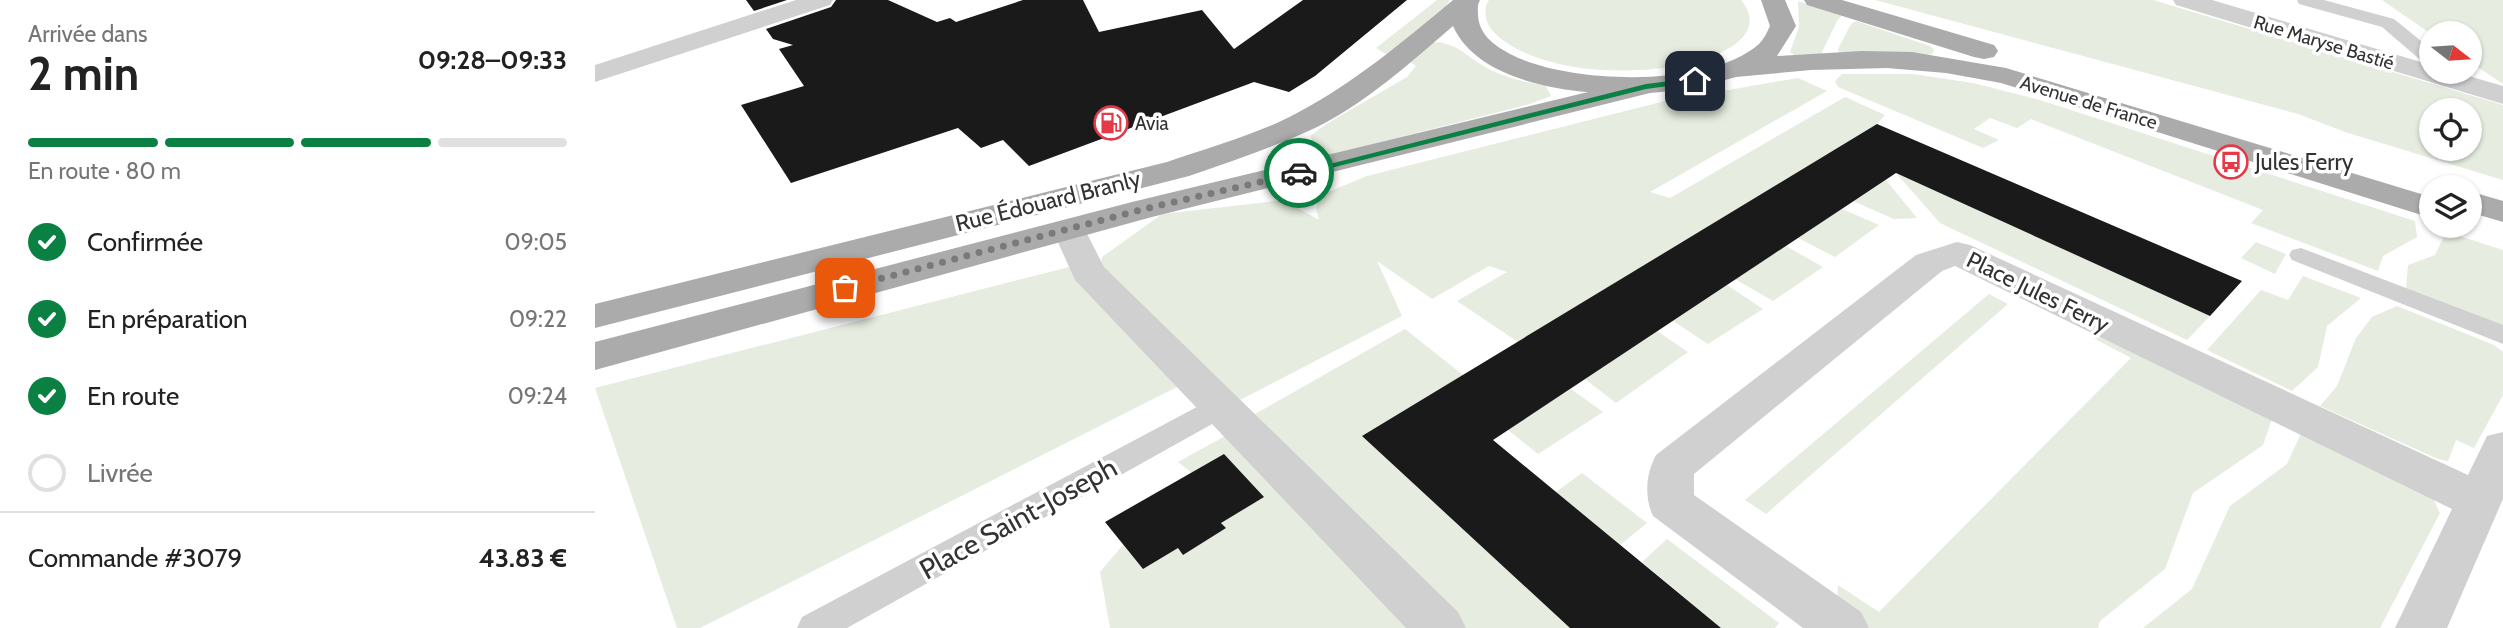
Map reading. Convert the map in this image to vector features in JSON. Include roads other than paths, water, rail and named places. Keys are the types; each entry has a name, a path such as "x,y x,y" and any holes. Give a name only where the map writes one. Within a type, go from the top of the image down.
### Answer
{"main road":[{"path":"1467,2 1466,28 1487,51 1528,71 1584,83 1646,86 1695,81 1737,69 1770,49 1783,26 1773,0"},
{"name":"Avenue de France","path":"1816,0 2419,184"},
{"name":"Rue Édouard Branly","path":"595,316 1178,169 1254,142 1307,120 1353,92 1398,60 1467,2"},
{"name":"Avenue de France","path":"1737,69 1788,63 1885,59 1937,63 2006,76 2419,204"},
{"name":"Rue Édouard Branly","path":"595,356 1069,229 1646,86"},
{"path":"2482,205 2503,212"},
{"path":"2482,224 2503,231"}],"street":[{"path":"595,74 821,0"},
{"name":"Rue Maryse Bastié","path":"2185,0 2419,68"},
{"name":"Rue Maryse Bastié","path":"2471,84 2503,95"},
{"path":"1069,229 1089,272 1440,628"},
{"name":"Place Jules Ferry","path":"1843,628 1670,503 1672,467 1929,262 1957,253 2479,501"},
{"path":"2421,628 2503,448"}],"lane":[{"path":"2305,0 2388,23 2419,50"},
{"path":"2301,255 2503,335"},
{"name":"Place Saint-Joseph","path":"815,628 1220,407"}],"place":[{"name":"Avia","path":"1111,123"},
{"name":"Jules Ferry","path":"2231,162"}]}
